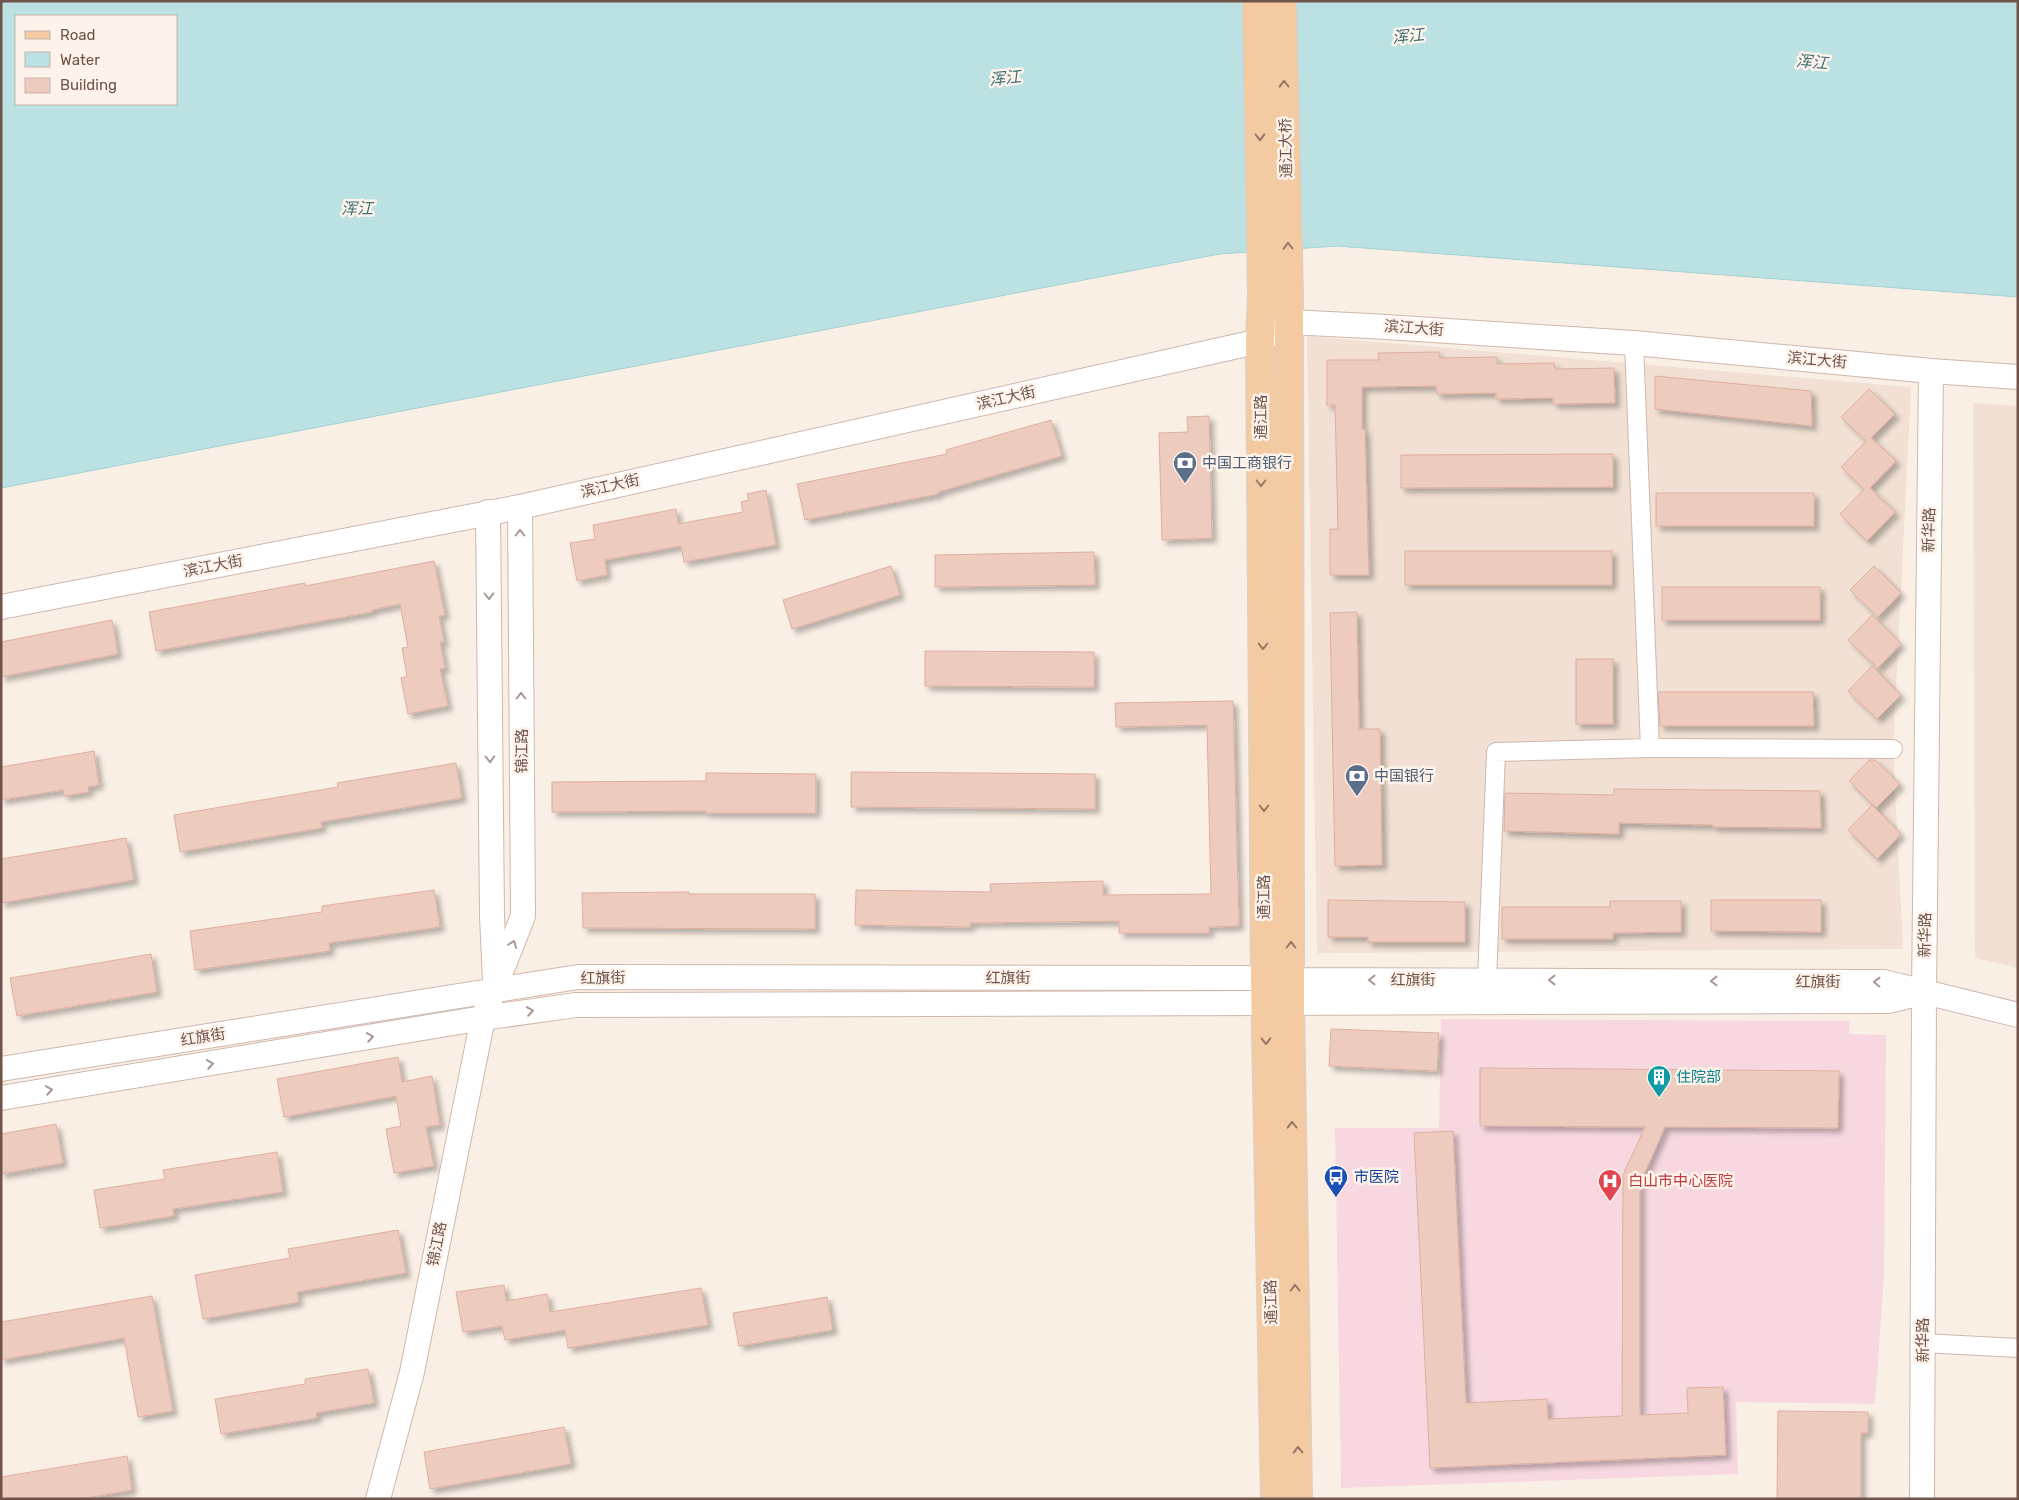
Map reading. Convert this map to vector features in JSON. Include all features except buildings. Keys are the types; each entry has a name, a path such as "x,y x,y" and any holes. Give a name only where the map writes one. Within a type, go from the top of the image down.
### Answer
{"main road":[{"name":"通江大桥","path":"1257,1 1262,295"},
{"name":"通江大桥","path":"1282,1 1289,295"},
{"name":"通江路","path":"1262,295 1260,341 1278,991 1298,1499"},
{"name":"通江路","path":"1275,1499 1278,991 1289,295"},
{"name":"滨江大街","path":"1,607 520,507 1260,341 1288,322 1634,343 1931,371 2018,377"},
{"name":"新华路","path":"1922,1499 1924,993 1931,371"},
{"name":"锦江路","path":"378,1499 412,1372 483,1018 523,916 520,507"},
{"name":"锦江路","path":"488,512 492,916 495,990"},
{"name":"红旗街","path":"1,1069 578,978 1278,991 1487,980 1884,982 2018,1015"},
{"path":"1,1098 483,1018 576,1005 1278,991 1888,1001 1924,993"}],"street":[{"path":"1634,343 1650,748"},
{"path":"1487,980 1496,752 1650,748 1893,749"},
{"path":"1923,1343 2018,1348"}],"shaded area":[{"path":"1307,336 1911,387 1893,749 1903,949 1317,953"},
{"path":"1973,403 2018,406 2018,968 1975,958"},
{"name":"白山市中心医院","path":"1441,1019 1849,1021 1849,1034 1886,1035 1884,1276 1875,1404 1736,1402 1738,1474 1341,1488 1335,1128 1439,1128"}],"water":[{"name":"浑江","path":"1,1 2018,1 2018,297 1337,246 1219,254 1,488"}],"place":[{"name":"中国工商银行","path":"1185,484"},
{"name":"中国银行","path":"1357,797"},
{"name":"住院部","path":"1659,1098"},
{"name":"市医院","path":"1336,1198"},
{"name":"白山市中心医院","path":"1610,1202"}]}
